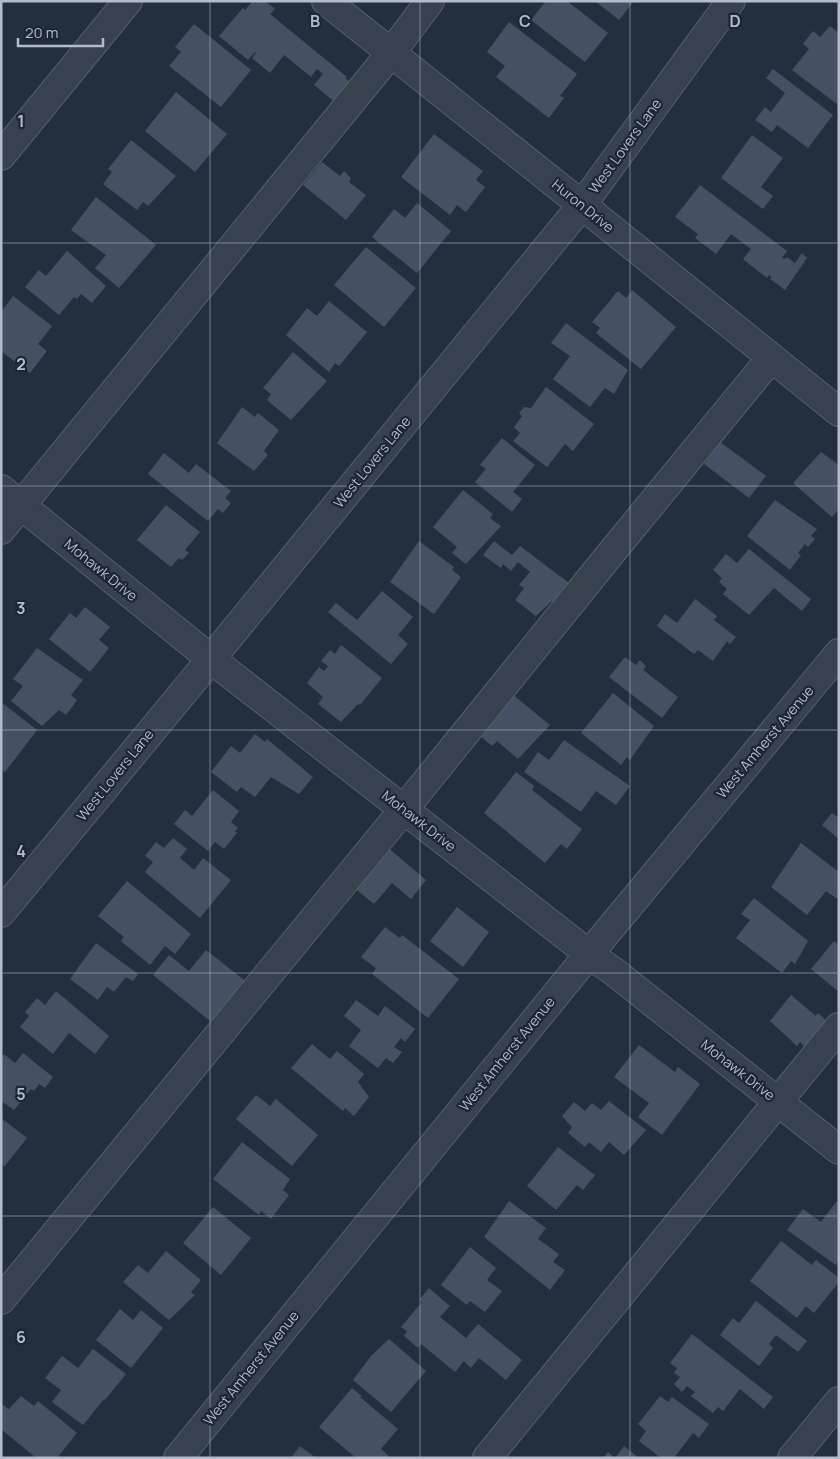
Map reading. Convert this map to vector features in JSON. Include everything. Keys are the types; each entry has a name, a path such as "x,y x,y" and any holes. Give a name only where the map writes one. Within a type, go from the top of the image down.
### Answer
{"street":[{"path":"1,156 128,1"},
{"name":"Huron Drive","path":"326,1 839,412"},
{"path":"1,530 11,497 391,53 430,1"},
{"name":"West Lovers Lane","path":"1,913 582,205 731,1"},
{"path":"1,1300 771,358"},
{"name":"Mohawk Drive","path":"11,497 211,659 613,971 839,1150"},
{"name":"West Amherst Avenue","path":"178,1458 589,954 839,653"},
{"path":"487,1458 839,1027"},
{"path":"792,1458 839,1401"}],"building":[{"path":"253,1 265,1 275,9 270,14 347,77 345,78 352,84 336,103 314,85 323,74 317,69 311,77 284,55 270,73 252,58 255,52 248,60 219,36 243,8 245,10"},
{"path":"546,1 567,1 608,33 585,62 531,20"},
{"path":"595,1 634,1 619,20"},
{"path":"509,22 577,74 560,96 564,98 549,118 496,77 505,66 487,52"},
{"path":"194,24 251,70 221,107 169,66 181,52 175,47"},
{"path":"830,26 839,33 839,102 837,104 792,70 809,49 803,44 813,31 820,37"},
{"path":"773,69 833,115 808,148 777,125 772,132 755,120 765,107 771,112 785,93 766,78"},
{"path":"176,92 227,134 195,172 145,131"},
{"path":"434,134 483,171 476,180 485,187 466,212 457,205 450,215 401,177"},
{"path":"752,135 783,158 761,187 773,196 763,209 721,178"},
{"path":"131,140 176,176 148,206 143,202 137,210 103,184 112,172 108,169"},
{"path":"322,162 340,176 344,171 351,178 349,182 366,195 346,220 303,185"},
{"path":"700,185 787,251 782,258 785,259 787,257 795,263 802,253 807,258 785,290 770,279 772,277 769,275 767,278 743,259 751,249 731,234 716,254 695,238 698,234 675,217"},
{"path":"96,197 156,245 119,288 95,268 106,255 71,230"},
{"path":"417,203 451,231 417,273 372,237 394,209 405,218"},
{"path":"366,247 416,288 384,327 334,285"},
{"path":"67,251 106,286 92,303 81,294 77,299 74,297 59,315 25,287 39,270 46,276"},
{"path":"632,290 676,327 641,369 596,333 600,328 592,322 618,291 626,298"},
{"path":"13,296 52,326 38,344 47,351 30,373 1,351 1,312"},
{"path":"329,301 367,332 339,366 335,363 329,372 286,335 307,308 317,316"},
{"path":"566,323 628,370 614,394 605,388 590,407 553,379 570,356 551,343"},
{"path":"293,352 327,381 291,420 267,400 271,394 263,388"},
{"path":"546,387 594,424 573,451 565,444 547,467 513,441 520,433 514,427 522,416 519,413 524,407 531,408"},
{"path":"242,407 255,417 258,413 279,430 264,451 268,455 254,471 217,443"},
{"path":"502,438 535,465 513,492 522,499 512,512 475,482 486,469 480,465"},
{"path":"720,442 766,476 749,498 704,464"},
{"path":"821,452 839,465 839,509 832,517 793,483"},
{"path":"164,453 189,473 196,464 231,491 225,498 231,503 223,513 218,509 208,521 148,474"},
{"path":"463,490 493,514 490,518 501,526 466,564 452,553 457,547 433,527"},
{"path":"775,500 817,529 811,536 815,539 808,547 805,544 798,553 801,555 790,570 747,536"},
{"path":"166,505 200,532 185,550 189,553 182,560 179,558 171,567 137,540"},
{"path":"419,541 454,567 452,570 461,577 434,614 390,582"},
{"path":"494,541 512,555 520,546 569,583 563,591 567,594 557,606 552,601 536,616 515,600 524,588 519,585 530,572 518,562 511,571 503,564 501,568 483,555"},
{"path":"749,549 811,599 802,611 774,588 749,615 723,594 727,589 719,582 722,578 713,570 726,554 737,563"},
{"path":"382,591 413,617 398,635 408,644 391,664 328,612 336,603 357,620"},
{"path":"695,599 717,616 714,620 736,637 730,644 727,641 713,661 698,650 694,654 657,626 665,614 677,623"},
{"path":"85,607 110,627 99,640 109,648 90,672 49,639 70,613 76,618"},
{"path":"341,645 382,678 360,705 358,704 341,722 318,704 323,697 307,683 319,667 324,671 328,666 321,661 330,650 335,654"},
{"path":"37,648 83,680 71,695 77,700 66,715 59,710 42,726 11,701 23,686 13,679"},
{"path":"625,657 636,665 640,660 646,666 643,670 678,697 662,718 609,677"},
{"path":"613,693 654,726 630,760 627,757 621,765 581,733"},
{"path":"512,694 550,725 518,759 497,741 492,746 479,735"},
{"path":"1,702 37,730 5,772 1,769"},
{"path":"255,734 265,742 267,739 313,777 299,794 271,777 255,797 241,787 237,792 211,772 231,746 240,753"},
{"path":"564,740 630,786 616,805 596,791 581,812 524,772 538,752 549,760"},
{"path":"516,772 534,786 532,790 582,829 567,849 561,844 545,863 484,813"},
{"path":"213,790 239,811 231,822 238,828 235,831 237,833 224,849 215,842 208,851 174,824 185,810 192,816"},
{"path":"832,813 839,818 839,839 822,825"},
{"path":"173,838 187,849 180,858 194,870 203,858 231,880 200,918 145,872 153,862 145,856 156,842 164,848"},
{"path":"801,843 839,872 839,900 826,891 807,915 771,887"},
{"path":"387,847 426,880 411,899 392,883 374,904 353,887"},
{"path":"127,881 191,934 175,954 165,946 150,965 121,941 124,937 98,916"},
{"path":"754,898 808,941 795,964 791,961 782,973 736,938 750,920 741,914"},
{"path":"457,907 489,932 463,967 430,941"},
{"path":"385,927 400,938 402,935 459,979 428,1018 372,974 376,968 361,957"},
{"path":"834,941 839,945 839,992 811,969"},
{"path":"96,943 138,974 133,981 126,977 114,992 107,987 98,1000 70,979"},
{"path":"206,950 248,983 215,1025 153,975 169,955 189,971"},
{"path":"56,991 109,1036 95,1054 69,1033 53,1054 20,1027 29,1016 25,1012 37,998 45,1005"},
{"path":"791,995 816,1016 818,1013 829,1023 807,1049 800,1042 797,1046 770,1021"},
{"path":"356,1000 378,1016 385,1006 415,1029 405,1042 401,1038 394,1047 402,1052 393,1063 386,1058 378,1068 349,1046 361,1030 344,1016"},
{"path":"312,1044 330,1059 337,1051 364,1074 358,1082 369,1097 354,1116 345,1108 343,1111 291,1068"},
{"path":"639,1045 675,1072 678,1067 700,1084 662,1135 638,1117 649,1103 614,1077"},
{"path":"23,1053 53,1077 45,1088 39,1084 34,1091 31,1089 14,1110 1,1101 1,1058 4,1054 15,1063"},
{"path":"256,1095 270,1106 276,1099 318,1135 292,1166 236,1119"},
{"path":"609,1101 646,1130 624,1155 609,1142 601,1152 589,1142 585,1147 568,1133 572,1127 562,1116 574,1102 585,1111 592,1103 601,1110"},
{"path":"1,1118 27,1138 4,1167 1,1164"},
{"path":"242,1142 290,1179 283,1190 289,1195 271,1219 261,1211 259,1215 213,1179"},
{"path":"558,1147 595,1175 583,1190 577,1185 556,1210 527,1186"},
{"path":"509,1201 546,1228 538,1239 559,1254 553,1262 565,1270 550,1290 484,1237"},
{"path":"837,1201 839,1202 839,1260 836,1265 787,1230 803,1209 821,1222"},
{"path":"213,1207 251,1238 221,1275 183,1243"},
{"path":"781,1241 812,1265 816,1260 839,1278 839,1282 814,1313 806,1306 797,1318 750,1281"},
{"path":"470,1247 496,1268 487,1280 502,1291 485,1312 470,1301 467,1305 441,1285"},
{"path":"166,1251 201,1280 191,1292 195,1295 169,1320 123,1282 138,1265 148,1273"},
{"path":"429,1288 450,1306 440,1317 466,1338 478,1324 522,1360 506,1380 479,1358 471,1368 464,1361 455,1372 421,1344 418,1348 404,1336 407,1331 401,1327 422,1302 419,1300"},
{"path":"756,1301 807,1341 798,1352 776,1335 769,1344 773,1348 759,1366 720,1335 733,1318 739,1323"},
{"path":"120,1309 133,1320 141,1310 163,1328 131,1368 96,1340"},
{"path":"692,1334 773,1397 764,1409 740,1389 723,1411 718,1407 713,1413 691,1396 695,1392 687,1386 682,1392 674,1384 680,1377 674,1373 677,1368 670,1363"},
{"path":"389,1339 426,1371 391,1412 353,1380 371,1356"},
{"path":"93,1349 126,1374 83,1425 52,1402 61,1390 45,1378 62,1356 78,1368"},
{"path":"352,1388 398,1429 381,1449 391,1458 356,1458 319,1427"},
{"path":"21,1396 34,1406 38,1401 77,1433 57,1458 36,1458 1,1429 1,1404 9,1409"},
{"path":"660,1396 668,1402 672,1397 709,1424 699,1438 693,1433 674,1458 661,1458 639,1441 646,1431 638,1424"},
{"path":"300,1446 316,1458 291,1458"},
{"path":"624,1446 639,1458 615,1458"},
{"path":"608,1452 615,1458 603,1458"}]}
